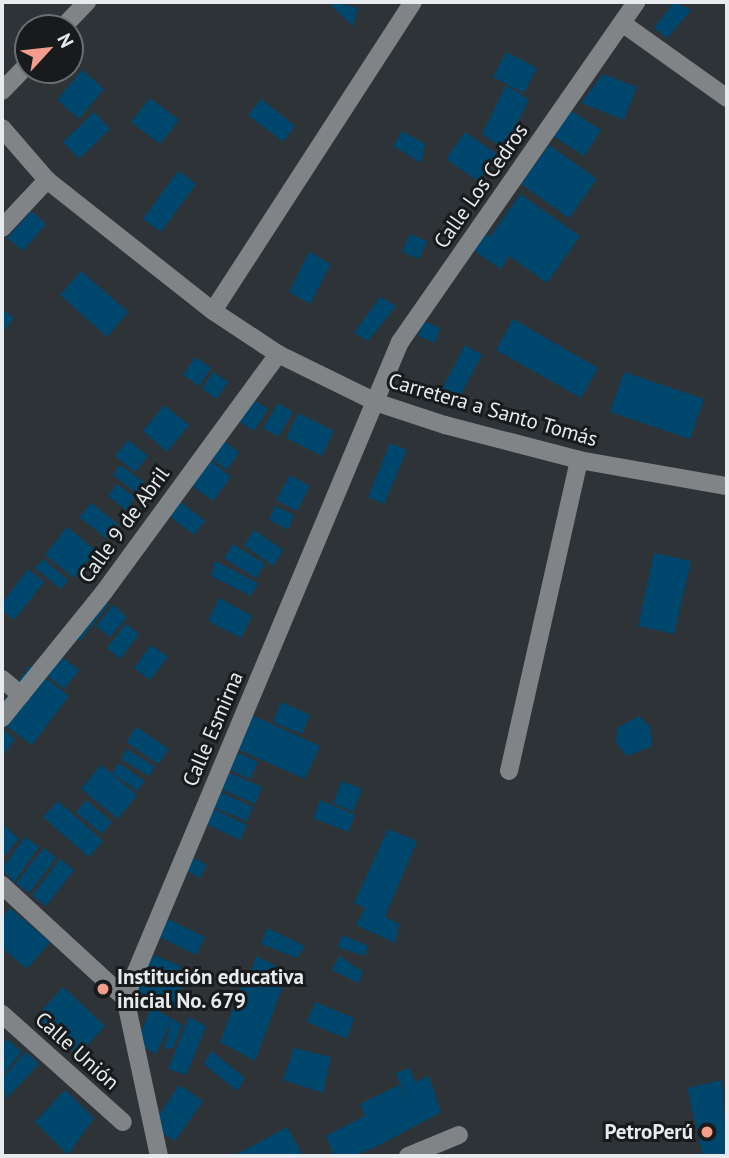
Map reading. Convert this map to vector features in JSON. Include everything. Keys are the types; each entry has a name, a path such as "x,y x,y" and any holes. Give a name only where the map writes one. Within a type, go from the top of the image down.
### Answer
{"street":[{"path":"213,311 413,2"},
{"name":"Calle Los Cedros","path":"379,403 400,342 636,2"},
{"path":"622,23 727,97"},
{"path":"2,92 14,79"},
{"name":"Carretera a Santo Tomás","path":"2,128 47,180 213,311 278,354 379,403 579,460 727,486"},
{"path":"2,228 47,180"},
{"name":"Calle 9 de Abril","path":"2,718 104,592 278,354"},
{"name":"Calle Esmirna","path":"125,998 379,403"},
{"path":"509,771 579,460"},
{"path":"2,679 20,695"},
{"path":"2,885 125,998"},
{"name":"Calle Unión","path":"125,998 159,1156"},
{"name":"Calle Unión","path":"2,1014 122,1122"},
{"path":"408,1156 458,1135"}],"building":[{"path":"333,2 358,8 353,26 331,5"},
{"path":"674,2 691,10 667,38 654,28"},
{"path":"506,52 537,68 524,93 493,77"},
{"path":"84,72 104,89 79,119 57,100 70,84 84,84"},
{"path":"603,74 637,87 624,120 581,103"},
{"path":"506,85 529,100 504,149 482,134"},
{"path":"150,98 179,120 160,144 131,122"},
{"path":"261,99 295,126 283,142 248,115"},
{"path":"568,109 601,130 584,156 551,135"},
{"path":"94,112 110,129 79,159 63,142"},
{"path":"402,131 425,144 421,163 393,146"},
{"path":"465,132 497,154 478,181 446,159"},
{"path":"549,145 597,179 569,218 521,184"},
{"path":"178,171 196,184 161,232 143,219"},
{"path":"520,194 580,236 547,283 509,256 500,269 472,249 483,232 490,237"},
{"path":"31,211 46,224 23,251 7,238"},
{"path":"410,234 427,241 419,259 402,252"},
{"path":"309,252 331,264 310,304 289,292"},
{"path":"81,271 128,312 107,337 60,295"},
{"path":"380,297 396,306 368,341 354,333"},
{"path":"2,309 14,318 2,333"},
{"path":"513,319 598,368 581,398 496,350"},
{"path":"424,321 440,328 435,343 418,336"},
{"path":"465,345 482,355 459,398 442,389"},
{"path":"195,357 211,368 199,386 183,375"},
{"path":"213,372 228,382 217,399 202,389"},
{"path":"624,372 704,399 690,439 610,412"},
{"path":"251,398 268,409 254,431 237,420"},
{"path":"278,403 293,412 278,437 263,428"},
{"path":"164,405 189,425 167,452 143,431"},
{"path":"298,413 334,431 322,456 286,438"},
{"path":"217,436 239,452 227,470 205,454"},
{"path":"128,440 148,456 135,472 115,456"},
{"path":"390,443 407,450 384,504 368,497"},
{"path":"203,455 231,477 213,501 184,480"},
{"path":"120,465 145,483 138,494 113,475"},
{"path":"290,475 310,486 297,511 276,500"},
{"path":"117,484 135,497 126,510 108,496"},
{"path":"172,495 205,521 194,535 161,510"},
{"path":"91,503 119,525 107,539 79,517"},
{"path":"275,506 294,515 288,530 269,520"},
{"path":"67,527 96,551 74,578 45,555"},
{"path":"254,530 283,550 273,566 244,545"},
{"path":"233,544 265,564 256,578 224,558"},
{"path":"654,553 691,561 674,634 638,626"},
{"path":"43,559 68,580 61,589 35,568"},
{"path":"215,561 258,583 251,596 211,576"},
{"path":"28,569 44,582 14,620 2,611 2,603"},
{"path":"95,593 109,604 80,641 66,629"},
{"path":"219,598 252,616 241,638 208,621"},
{"path":"113,605 127,617 110,637 96,626"},
{"path":"126,624 139,634 120,659 107,648"},
{"path":"151,645 168,657 150,680 134,668"},
{"path":"50,648 79,670 64,689 35,666"},
{"path":"29,666 69,696 32,745 2,723 2,703"},
{"path":"281,702 310,715 302,734 273,722"},
{"path":"251,715 320,746 305,779 237,749"},
{"path":"639,716 650,727 652,746 627,756 616,743 617,728"},
{"path":"136,727 169,749 158,764 126,742"},
{"path":"2,729 15,739 2,757"},
{"path":"127,749 155,767 149,776 121,759"},
{"path":"234,751 258,762 250,779 226,768"},
{"path":"119,763 144,781 138,791 112,773"},
{"path":"101,765 137,795 118,819 81,789"},
{"path":"225,771 262,787 255,804 218,788"},
{"path":"342,781 362,789 353,812 333,803"},
{"path":"220,792 253,807 247,821 213,807"},
{"path":"86,800 112,822 102,834 76,812"},
{"path":"320,800 355,815 348,832 313,818"},
{"path":"58,801 103,841 89,857 43,817"},
{"path":"211,808 247,825 240,840 204,823"},
{"path":"2,824 19,839 2,859"},
{"path":"388,829 417,841 385,917 399,924 395,943 356,925 365,908 354,903"},
{"path":"25,837 39,847 14,882 2,869"},
{"path":"44,848 56,858 29,893 16,883"},
{"path":"188,855 207,865 200,878 181,868"},
{"path":"60,859 74,870 46,906 32,896"},
{"path":"10,908 50,942 27,969 2,948 2,918"},
{"path":"164,917 205,937 196,955 155,935"},
{"path":"267,928 305,946 297,958 261,944"},
{"path":"343,935 368,946 365,956 337,947"},
{"path":"146,952 181,966 175,982 140,969"},
{"path":"256,956 288,972 255,1061 220,1042 243,982 262,990 248,983"},
{"path":"339,956 363,972 358,983 332,970"},
{"path":"140,971 182,987 174,1009 132,993"},
{"path":"63,987 105,1026 78,1056 35,1018"},
{"path":"315,1002 354,1018 347,1039 307,1022"},
{"path":"152,1007 172,1019 156,1054 136,1043"},
{"path":"189,1017 206,1026 186,1075 168,1069"},
{"path":"172,1019 182,1025 173,1048 164,1049"},
{"path":"7,1039 22,1052 2,1075 2,1045"},
{"path":"294,1048 331,1057 323,1093 283,1080"},
{"path":"211,1051 245,1078 237,1091 204,1064"},
{"path":"26,1052 39,1064 6,1099 2,1078"},
{"path":"410,1068 415,1082 429,1076 441,1112 378,1146 353,1156 334,1156 326,1136 365,1116 360,1104 399,1085 408,1106 396,1073"},
{"path":"722,1080 727,1156 703,1156 687,1088"},
{"path":"179,1085 203,1101 175,1141 151,1127"},
{"path":"65,1090 94,1118 68,1155 35,1122"},
{"path":"287,1127 303,1156 231,1156 245,1150"}],"place":[{"name":"Institución educativa inicial No. 679","path":"103,989"},
{"name":"PetroPerú","path":"707,1132"}]}
